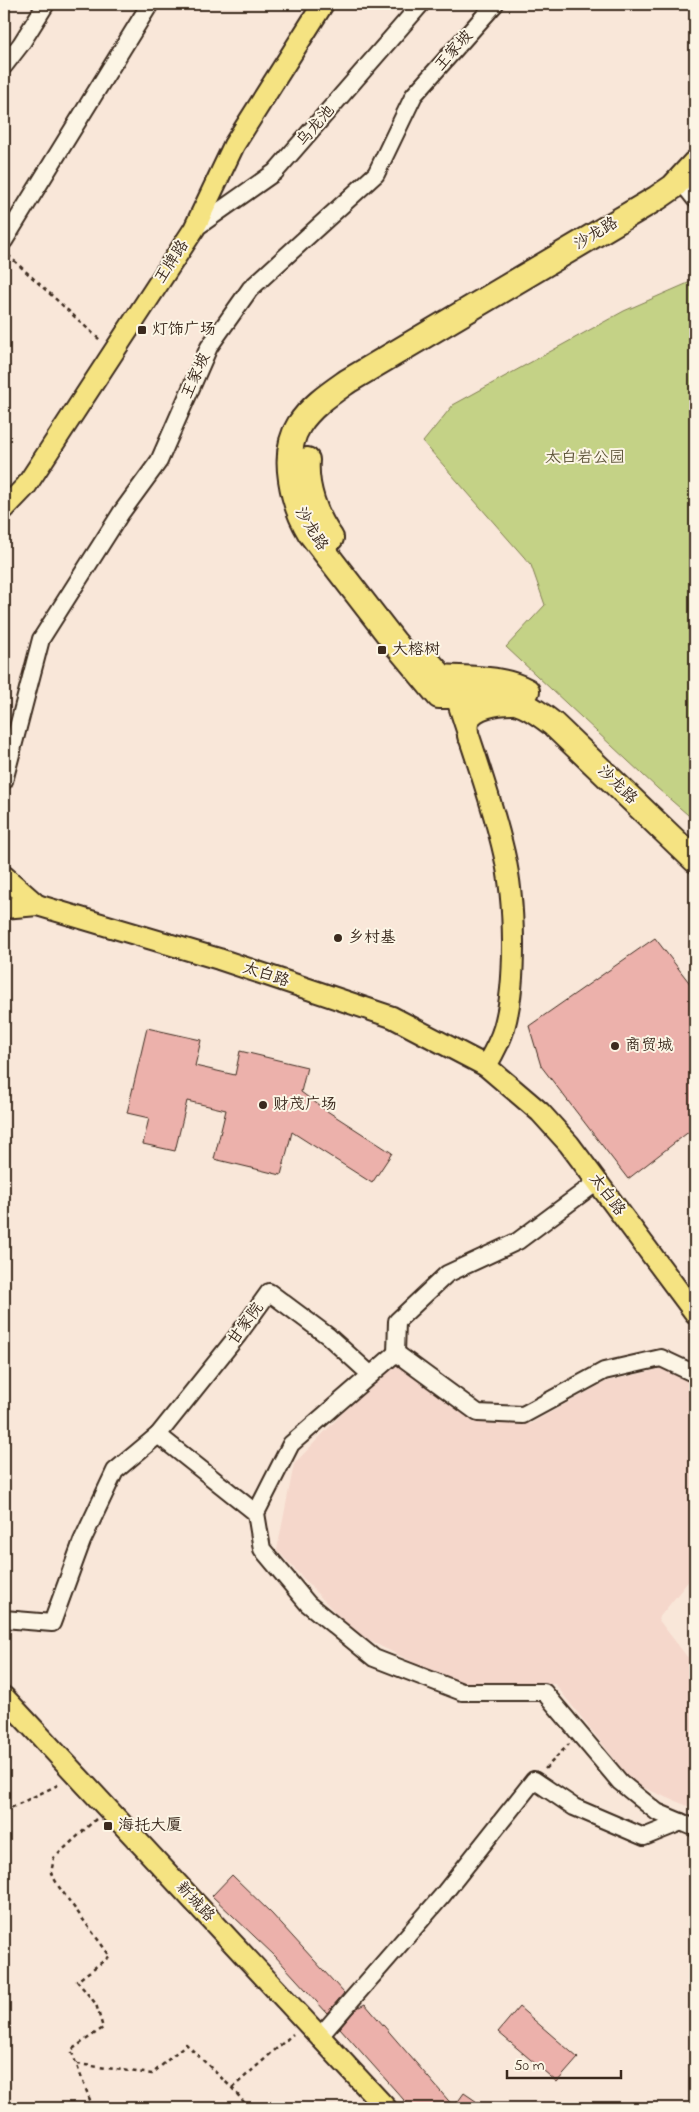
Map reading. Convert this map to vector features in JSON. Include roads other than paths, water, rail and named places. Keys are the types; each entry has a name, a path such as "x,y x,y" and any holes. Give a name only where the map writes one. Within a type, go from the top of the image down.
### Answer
{"highway":[{"name":"沙龙路","path":"691,183 666,206 367,384 332,411 314,431 308,450 306,469 309,490 325,529 446,690 522,704 553,724 695,860"},
{"name":"沙龙路","path":"446,690 493,681 524,689 545,701 562,714 695,838"}],"main road":[{"name":"王牌路","path":"4,509 26,486 194,229 234,145 323,4"},
{"path":"446,690 468,736 505,854 511,899 512,951 508,1008 504,1029 486,1066"},
{"path":"468,736 468,723 479,711 505,704 522,704"},
{"name":"太白路","path":"4,876 37,906"},
{"name":"太白路","path":"4,908 37,906 219,960 392,1017 486,1066 540,1112 569,1144 695,1313"},
{"name":"新城路","path":"4,1697 386,2108"}],"street":[{"path":"4,66 21,44 46,4"},
{"path":"4,241 150,4"},
{"name":"乌龙池","path":"194,229 275,172 421,4"},
{"name":"王家坡","path":"4,781 41,639 121,513 159,461 209,347 250,289 376,174 414,95 495,4"},
{"path":"597,1182 518,1240 447,1274 397,1322 396,1353 291,1444 256,1513 262,1549 308,1604 374,1658 462,1692 544,1692 620,1782 658,1812 688,1825"},
{"name":"甘家院","path":"4,1619 52,1623 82,1541 115,1471 158,1435 238,1335 269,1292 328,1336 371,1374"},
{"path":"396,1353 478,1413 523,1415 604,1371 661,1358 695,1374"},
{"path":"158,1435 256,1513"},
{"path":"320,2036 442,1896 534,1780 574,1807 644,1837 688,1825"}],"place":[{"name":"灯饰广场","path":"142,330"},
{"name":"大榕树","path":"382,650"},
{"name":"乡村基","path":"338,938"},
{"name":"商贸城","path":"615,1046"},
{"name":"财茂广场","path":"263,1105"},
{"name":"海托大厦","path":"108,1826"}],"park label":[{"name":"太白岩公园","path":"585,458"}]}
